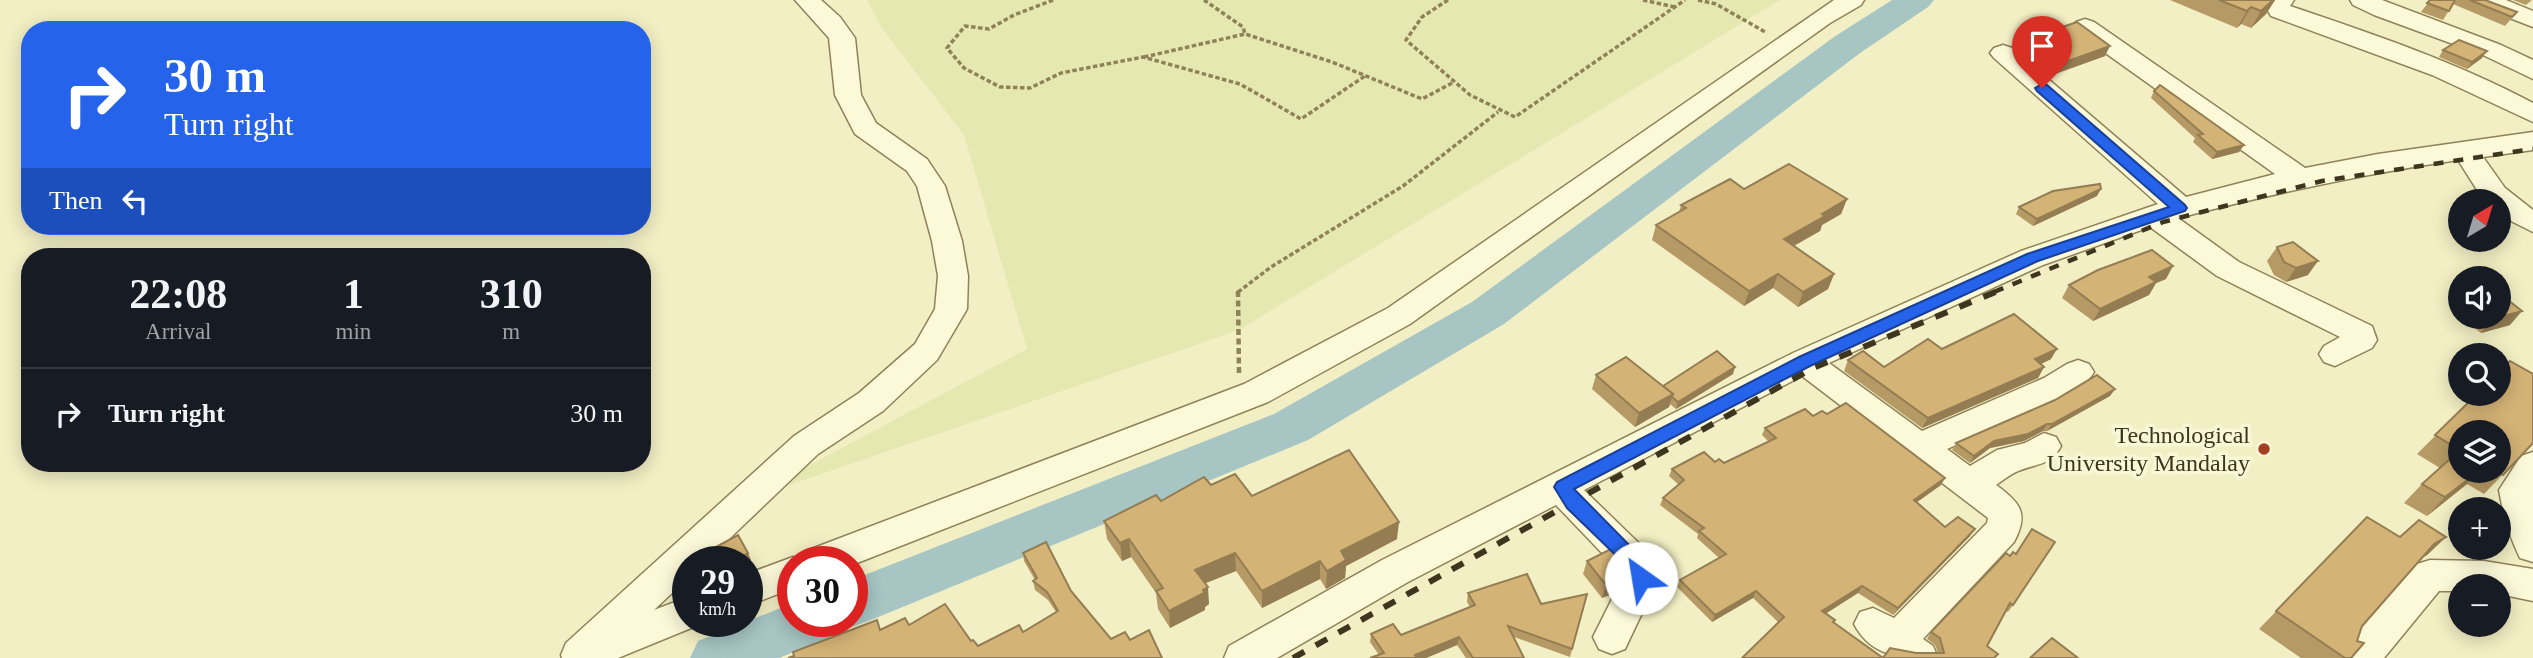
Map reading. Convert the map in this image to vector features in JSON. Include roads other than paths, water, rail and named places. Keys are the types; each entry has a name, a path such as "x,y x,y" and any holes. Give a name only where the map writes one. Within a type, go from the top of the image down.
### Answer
{"street":[{"path":"577,657 797,453 872,402 926,352 951,309 953,276 947,241 931,186 917,165 865,128 848,95 842,38 831,22 807,0"},
{"path":"861,546 1240,400 1399,316 1787,42 1852,0"},
{"path":"2282,0 2277,6 2280,11 2469,83 2533,114"},
{"path":"2485,0 2532,18"},
{"path":"2380,4 2495,51 2533,71"},
{"path":"2084,27 2301,178"},
{"path":"2003,53 2228,269 2361,334 2361,340 2334,354"},
{"path":"1243,658 1395,571 1804,362 2032,258 2167,211 2301,178 2378,163 2533,141"},
{"path":"2474,149 2469,156 2490,193 2510,210 2533,222"},
{"path":"1804,362 1996,504 2006,516 2007,522 2001,532 1897,641"},
{"path":"1917,447 2056,387 2077,372"},
{"path":"1968,485 2009,459 2034,454 2044,446"},
{"path":"2533,466 2516,489 2533,547"},
{"path":"1563,487 1574,503 1637,565 1641,578 1612,637"},
{"path":"2360,658 2430,575 2484,576 2533,585"},
{"path":"577,657 672,619"}],"waterway":[{"path":"868,598 1291,427 1488,313 1847,45 1916,0"},
{"path":"718,658 777,634"}],"railway":[{"path":"1994,292 2163,222 2322,181 2533,149"},
{"path":"1293,658 1813,368 1998,291"}],"place":[{"name":"Technological University Mandalay","path":"2264,449"}]}
